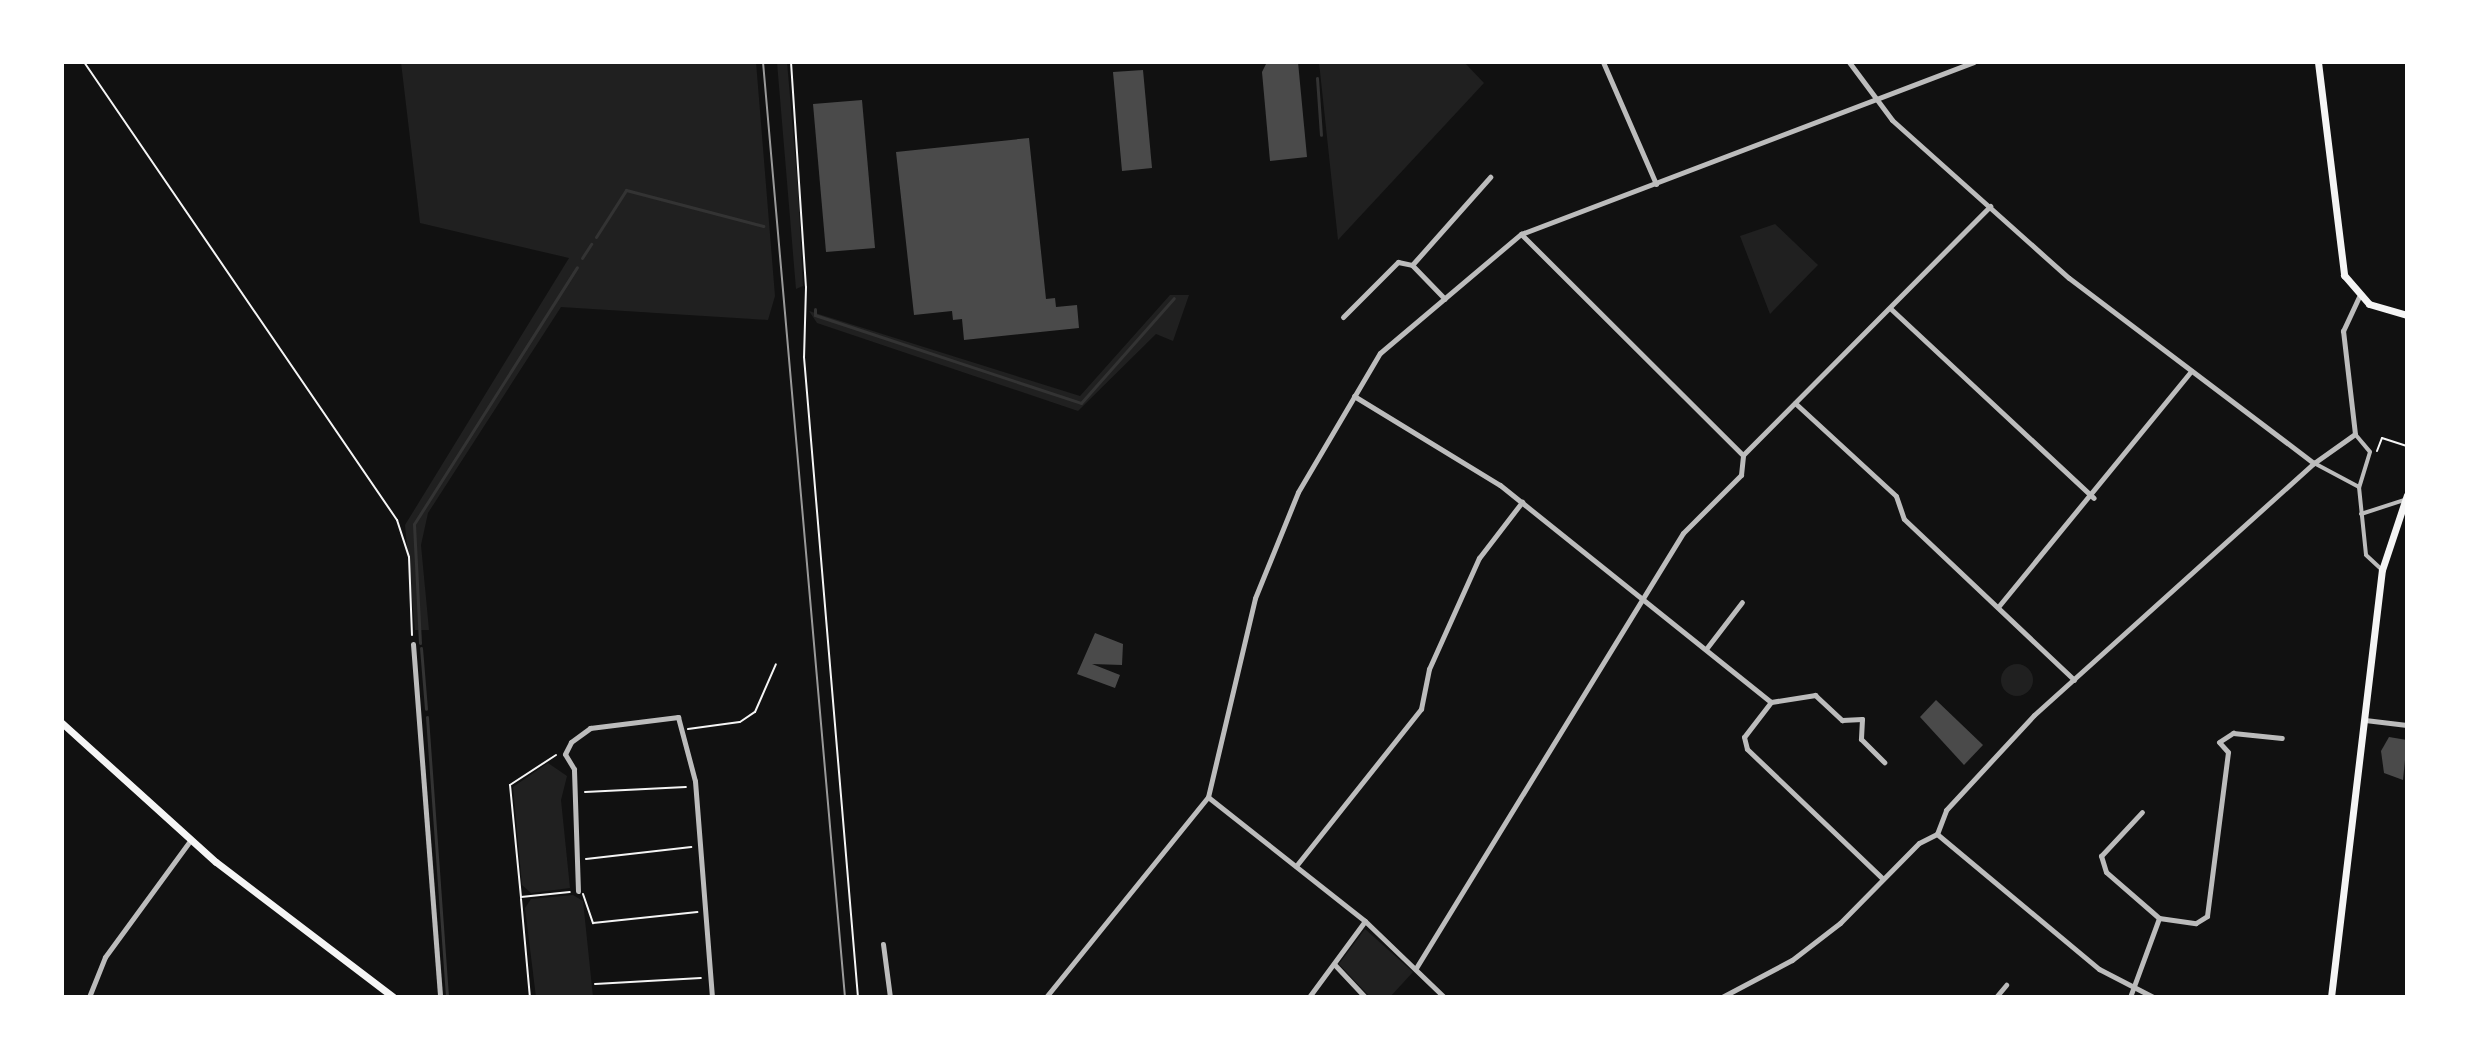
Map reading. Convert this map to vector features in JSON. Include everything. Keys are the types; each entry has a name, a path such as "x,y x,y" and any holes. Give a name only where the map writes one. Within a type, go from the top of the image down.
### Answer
{"main road":[{"path":"2318,62 2342,265 2359,297 2407,314"},
{"path":"2331,997 2382,570 2406,498"},
{"path":"62,723 190,841 393,997"}],"street":[{"path":"1603,62 1656,184"},
{"path":"1849,62 1876,101 1990,206 2191,371 2314,463 2359,487"},
{"path":"1046,997 1208,797 1255,598 1298,492 1380,353 1521,234 1973,62"},
{"path":"1343,317 1382,271 1412,265 1490,177"},
{"path":"1416,968 1683,533 1741,475 1743,455 1990,206"},
{"path":"1521,234 1743,455"},
{"path":"1412,265 1445,299"},
{"path":"2359,297 2343,331 2355,434 2370,452 2359,487 2366,555 2382,570"},
{"path":"1891,309 2094,498"},
{"path":"1998,607 2094,498 2191,371"},
{"path":"1354,396 1522,502 1771,702"},
{"path":"1795,403 1896,496 1904,519 2074,680"},
{"path":"1722,997 1805,951 1937,834 1946,810 2074,680 2314,463 2355,434"},
{"path":"2361,514 2406,498"},
{"path":"1296,866 1421,709 1429,669 1479,558 1522,502"},
{"path":"1706,649 1742,602"},
{"path":"413,644 440,997"},
{"path":"1883,879 1747,749 1744,737 1771,702 1815,695 1842,720 1862,719 1861,739 1884,762"},
{"path":"578,891 576,793 565,754 590,728 670,715 687,729 695,786 712,997"},
{"path":"2365,720 2407,725"},
{"path":"2142,812 2101,856 2106,872 2159,918 2196,923 2207,916 2228,752 2219,742 2233,733 2282,738"},
{"path":"1208,797 1365,921 1444,997"},
{"path":"1937,834 2131,994 2153,997"},
{"path":"89,997 105,957 190,841"},
{"path":"2131,994 2159,918"},
{"path":"1309,997 1365,921"},
{"path":"883,944 890,997"},
{"path":"1334,964 1365,997"},
{"path":"1996,997 2006,985"}],"path":[{"path":"84,62 397,520 409,557 413,644"},
{"path":"791,62 806,287 804,357 858,997"},
{"path":"2370,452 2382,438 2407,446"},
{"path":"687,729 740,722 755,712 776,664"},
{"path":"530,997 510,785 551,756 565,754"},
{"path":"576,793 695,786"},
{"path":"577,859 698,846"},
{"path":"521,897 578,891 589,897 593,923 704,911"},
{"path":"595,984 710,978"}],"shaded area":[{"path":"401,62 756,62 775,296 768,320 561,307 428,513 421,545 429,630 415,630 405,525 569,258 420,223"},
{"path":"777,62 787,62 798,189 803,286 796,289"},
{"path":"1319,62 1464,62 1484,83 1338,240"},
{"path":"1775,224 1818,265 1770,314 1740,236"},
{"path":"1170,295 1189,295 1173,341 1156,334 1078,411 817,323 809,311 1080,396"},
{"path":"2017,664 2028,669 2033,680 2028,691 2017,696 2006,691 2001,680 2006,669"},
{"path":"548,763 567,776 561,800 570,888 531,893 522,885 513,787"},
{"path":"573,895 583,901 593,997 536,997 525,908 531,899"},
{"path":"1365,929 1413,972 1390,997 1370,997 1339,964"}],"building":[{"path":"1267,62 1298,62 1307,157 1270,161 1262,72"},
{"path":"1143,70 1152,168 1122,171 1113,72"},
{"path":"862,100 875,248 826,252 813,104"},
{"path":"1029,138 1046,299 1055,298 1056,307 1077,305 1079,328 964,340 962,319 953,320 952,311 914,315 896,152"},
{"path":"1095,633 1123,644 1122,665 1092,664 1120,675 1115,688 1077,674"},
{"path":"1936,700 1983,745 1964,765 1920,717"},
{"path":"2389,737 2407,740 2403,780 2384,773 2381,751"}],"waterway":[{"path":"1317,78 1321,135"},
{"path":"596,237 626,190 763,226"},
{"path":"582,258 591,244"},
{"path":"420,643 414,524 577,267"},
{"path":"815,309 815,315 1081,403 1174,298"},
{"path":"421,648 426,709"},
{"path":"427,717 447,997"}],"tram line":[{"path":"763,62 845,997"}]}
